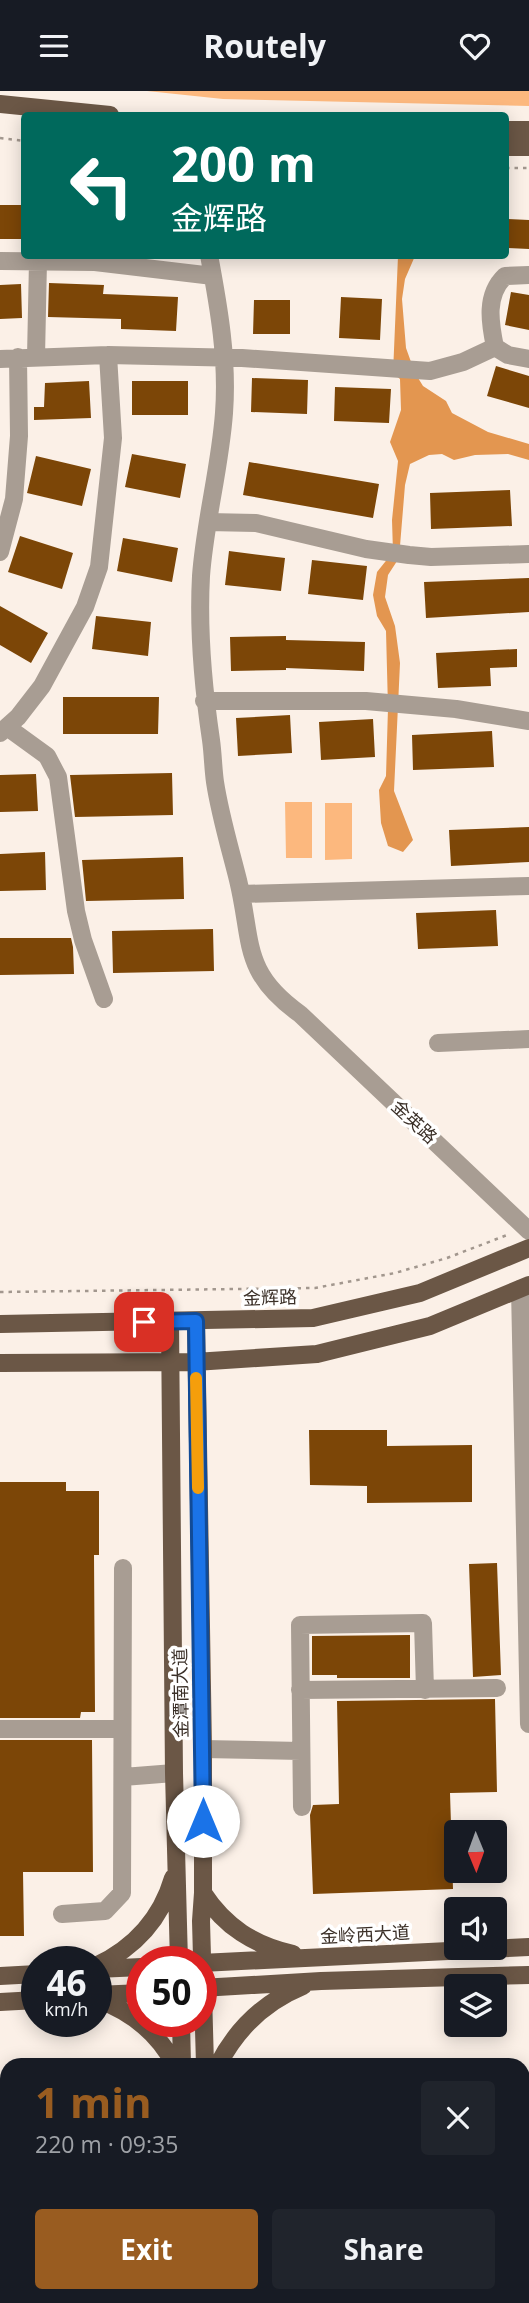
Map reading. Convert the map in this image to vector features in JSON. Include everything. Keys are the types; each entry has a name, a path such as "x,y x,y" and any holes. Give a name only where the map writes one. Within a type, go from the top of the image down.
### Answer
{"main road":[{"path":"0,104 80,112"},
{"path":"0,116 21,120"},
{"path":"509,130 529,130"},
{"path":"509,147 529,147"},
{"name":"金辉路","path":"0,1324 313,1318 420,1293 529,1248"},
{"path":"0,1363 195,1362 317,1354 430,1326 525,1287"},
{"name":"金潭南大道","path":"196,1321 203,1749 202,1946"},
{"name":"金潭南大道","path":"170,1322 174,1773 179,1946"},
{"path":"112,1957 131,1945 152,1922 167,1895 176,1864"},
{"path":"203,1893 221,1917 246,1937 277,1951 310,1959"},
{"name":"金岭西大道","path":"217,1962 529,1947"},
{"path":"0,1976 21,1975"},
{"path":"217,1987 529,1975"},
{"path":"222,2058 238,2032 261,2009 290,1992 321,1982"},
{"path":"0,2002 21,2001"},
{"path":"112,2005 139,2021 161,2043 171,2058"},
{"path":"181,2037 182,2058"},
{"name":"金潭南大道","path":"204,2037 205,2058"}],"street":[{"name":"金英路","path":"210,259 221,318 225,358 225,411 201,575 204,701 215,782 241,894 252,957 261,977 284,1002 300,1014 528,1230"},
{"path":"0,261 94,262 213,276"},
{"path":"0,552 15,499 38,261"},
{"path":"495,347 491,302 496,285 505,276 529,275"},
{"path":"0,359 108,355 242,358 430,371 463,362 495,347"},
{"path":"495,347 508,355 529,359"},
{"path":"104,999 83,940 76,911 58,777 47,756 4,730 18,717 47,677 85,607 99,566 113,438 108,355"},
{"path":"0,438 19,436"},
{"path":"208,522 256,523 366,549 409,555 430,557 529,554"},
{"path":"204,701 407,703 529,721"},
{"path":"241,894 529,886"},
{"path":"438,1043 529,1039"},
{"path":"525,1287 529,1724"},
{"path":"62,1914 105,1911 121,1893 123,1569"},
{"path":"302,1807 300,1625 423,1623 425,1690"},
{"path":"300,1690 497,1688"},
{"path":"0,1730 122,1729"},
{"path":"203,1749 301,1751"},
{"path":"123,1777 174,1773"}],"path":[{"path":"0,138 21,141"},
{"path":"509,169 529,168"},
{"path":"0,1292 315,1288 395,1273 528,1230"}],"shaded area":[{"path":"147,91 529,91 529,106 223,99"},
{"path":"398,259 414,259 405,279 402,299 406,348 423,386 446,401 452,413 488,432 529,444 529,460 508,454 475,455 454,460 442,454 429,455 410,464 405,485 399,558 388,575 385,597 395,626 400,663 394,791 413,840 403,852 388,846 381,823 379,790 386,776 388,708 386,631 377,616 373,595 377,572 393,552 392,520 398,461 390,442 401,410 400,379 393,373"},
{"path":"285,802 312,802 312,858 286,858"},
{"path":"325,803 352,803 352,859 325,860"}],"building":[{"path":"0,205 21,205 21,239 0,239"},
{"path":"509,219 529,220 529,249 509,248"},
{"path":"49,283 104,285 103,294 178,297 176,331 121,329 121,319 48,317"},
{"path":"21,284 22,318 0,319 0,285"},
{"path":"511,292 529,295 529,330 505,325"},
{"path":"341,297 382,299 380,340 339,338"},
{"path":"254,300 290,300 290,334 253,334"},
{"path":"496,366 529,376 529,408 487,396"},
{"path":"252,378 308,380 307,414 251,412"},
{"path":"89,381 91,418 34,420 34,407 44,407 45,383"},
{"path":"132,381 188,381 188,415 132,415"},
{"path":"335,387 391,389 389,423 334,421"},
{"path":"132,454 186,464 180,498 125,487"},
{"path":"36,456 91,469 82,506 27,493"},
{"path":"249,462 379,484 373,518 243,495"},
{"path":"510,490 512,526 431,529 430,493"},
{"path":"20,536 73,553 62,589 8,572"},
{"path":"123,538 178,548 172,582 117,571"},
{"path":"229,551 285,558 281,591 225,585"},
{"path":"312,560 367,566 363,600 308,594"},
{"path":"529,578 529,612 426,618 424,582"},
{"path":"0,606 48,633 31,663 0,645"},
{"path":"96,616 151,622 148,656 92,649"},
{"path":"286,636 286,640 365,642 364,671 286,668 231,671 230,637"},
{"path":"517,649 517,667 490,668 491,686 438,688 436,653"},
{"path":"63,697 159,697 158,734 63,734"},
{"path":"290,715 292,753 238,756 236,718"},
{"path":"373,719 375,757 321,760 319,722"},
{"path":"492,731 494,767 413,770 412,735"},
{"path":"172,773 173,815 75,817 70,775"},
{"path":"36,774 38,811 0,812 0,775"},
{"path":"529,827 529,862 451,866 449,830"},
{"path":"45,852 46,890 0,891 0,854"},
{"path":"183,857 184,899 86,901 82,860"},
{"path":"496,910 498,946 418,949 416,913"},
{"path":"213,929 214,971 113,973 112,931"},
{"path":"0,938 71,938 74,974 0,975"},
{"path":"309,1430 387,1430 387,1446 472,1445 472,1502 367,1503 367,1486 310,1485"},
{"path":"0,1482 66,1482 66,1491 99,1491 99,1555 94,1555 95,1712 81,1712 80,1718 0,1718"},
{"path":"497,1563 501,1675 473,1677 469,1564"},
{"path":"410,1635 410,1678 337,1678 337,1675 312,1675 312,1636"},
{"path":"495,1699 497,1792 450,1793 451,1820 444,1820 444,1883 453,1883 453,1889 313,1894 310,1815 313,1805 339,1804 337,1701"},
{"path":"0,1740 92,1740 93,1872 23,1872 24,1936 0,1936"}],"slow traffic":[{"path":"196,1378 198,1488"}],"route":[{"path":"144,1322 196,1321 203,1821"}]}
